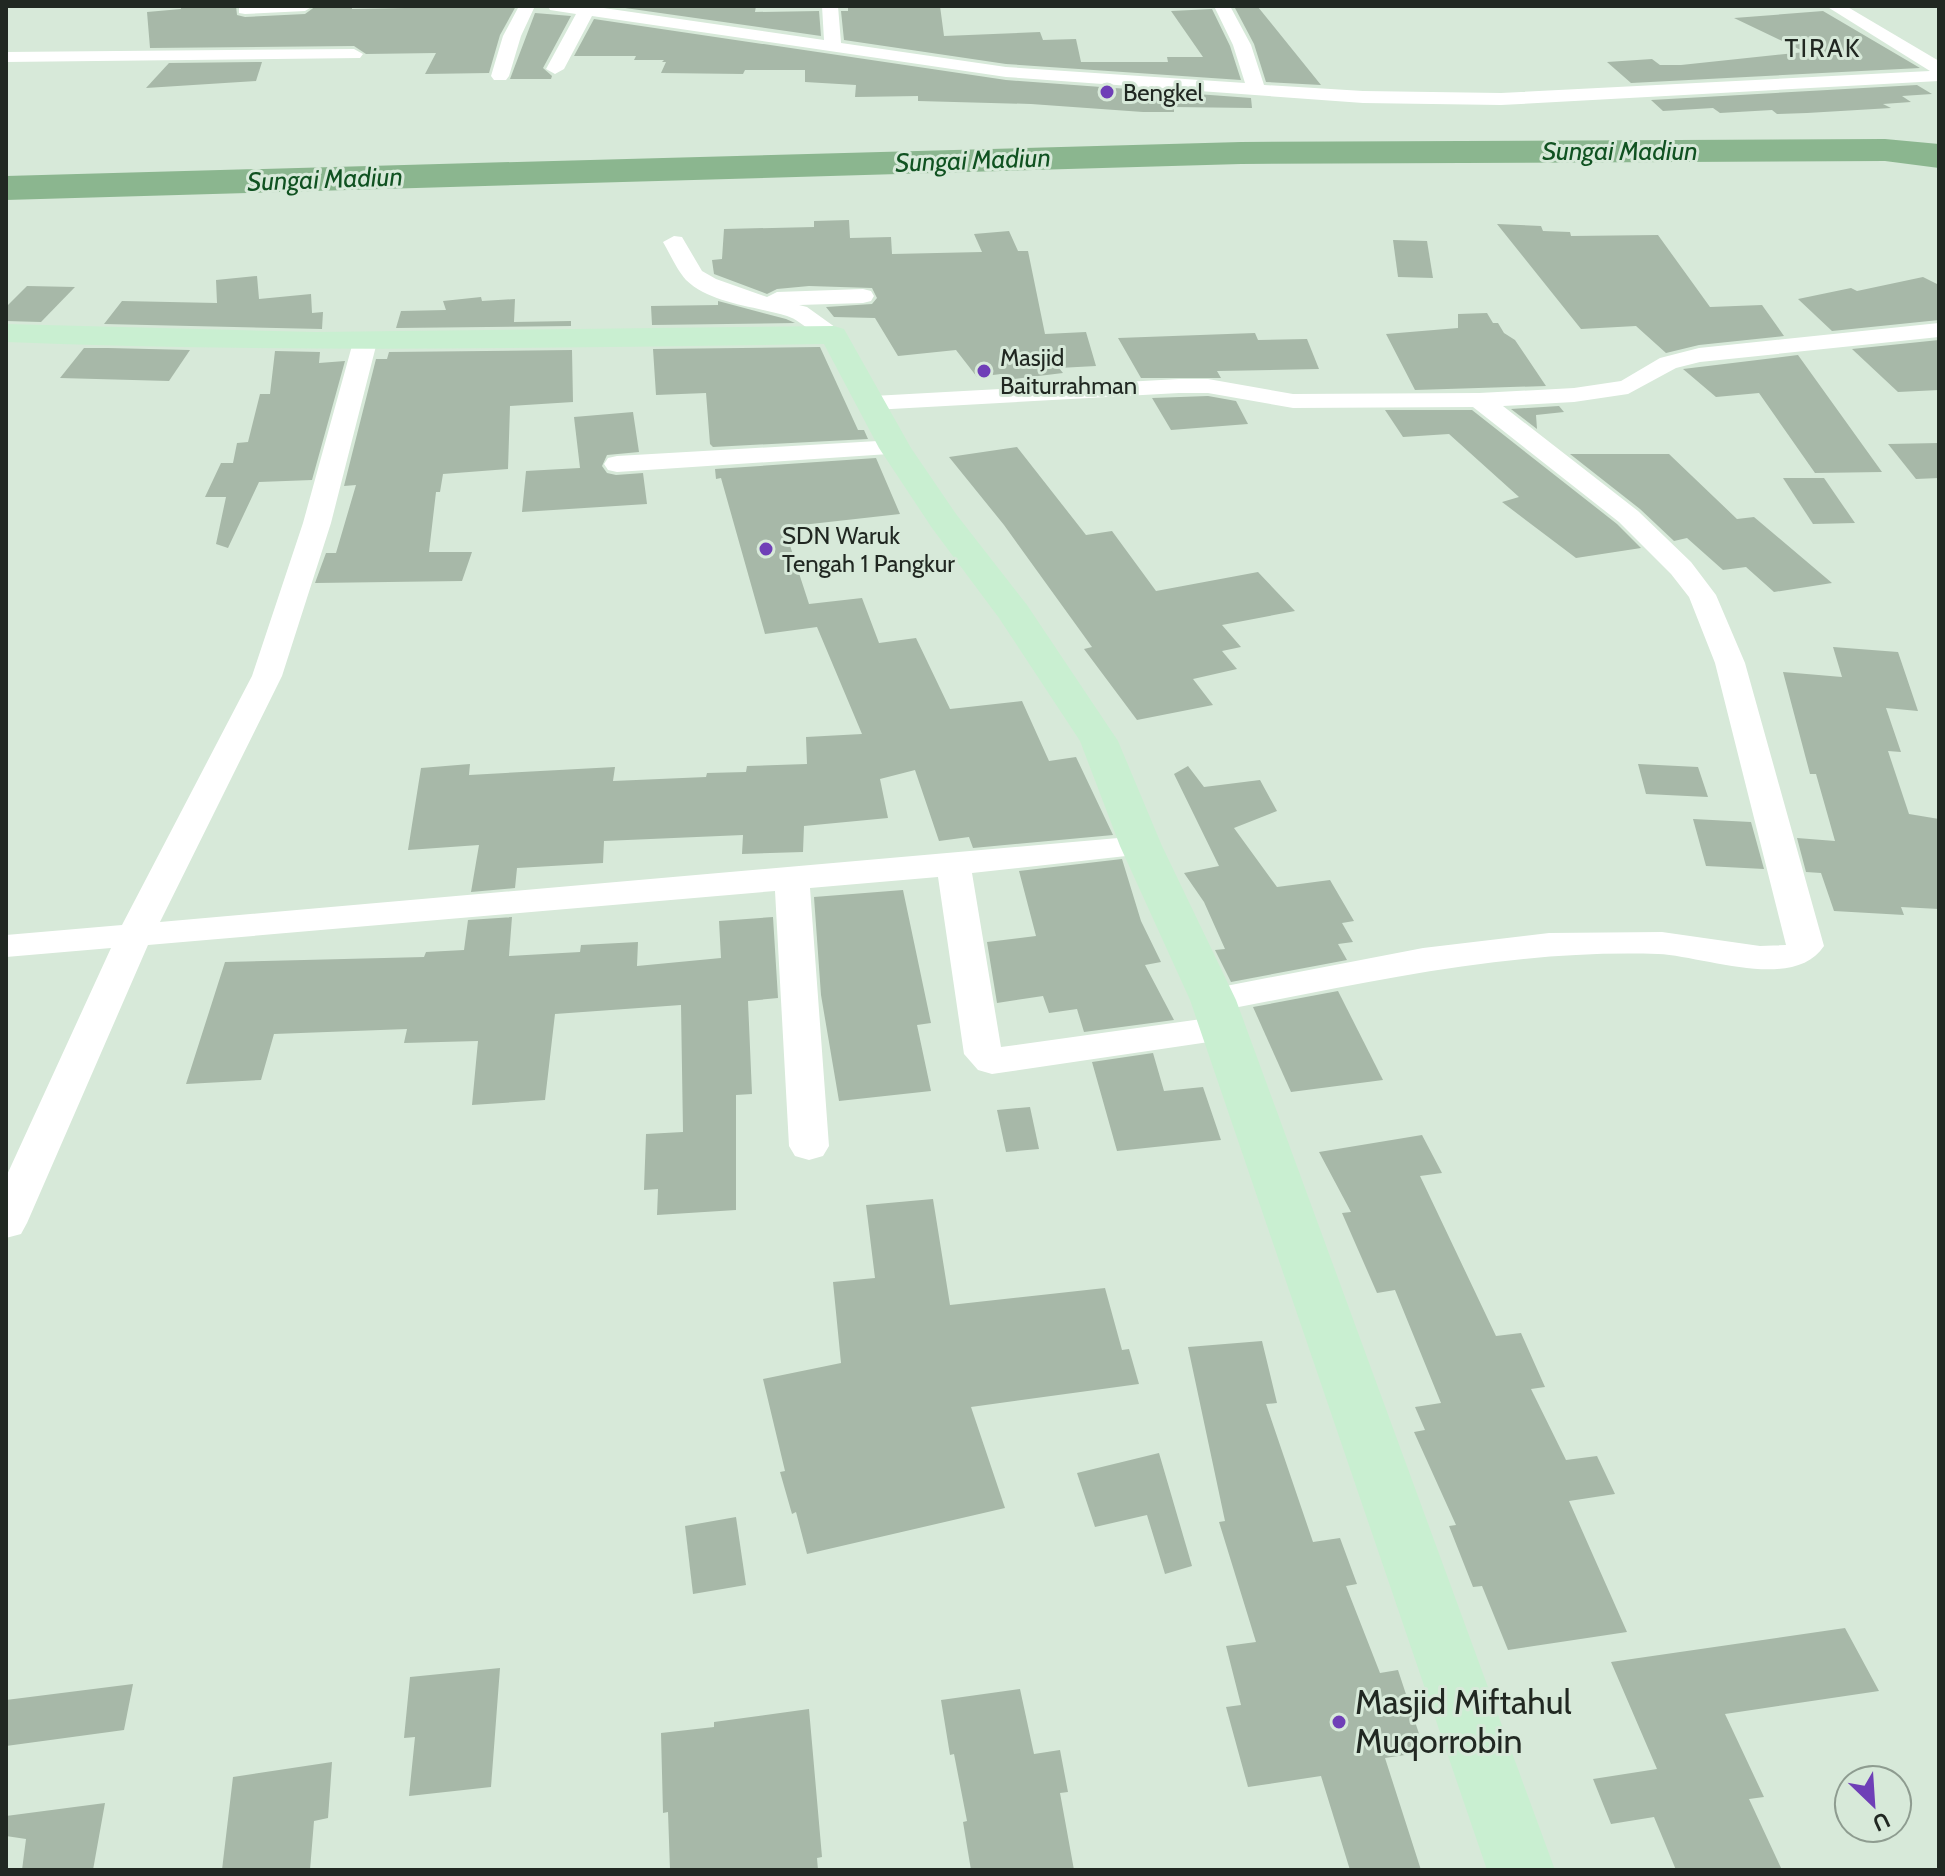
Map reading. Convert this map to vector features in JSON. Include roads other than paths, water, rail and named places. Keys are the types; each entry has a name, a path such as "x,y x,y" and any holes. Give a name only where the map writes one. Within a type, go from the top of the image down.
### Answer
{"street":[{"path":"500,76 512,36 527,6"},
{"path":"556,6 1006,72 1257,91 1456,100 1939,76"},
{"path":"830,6 833,47"},
{"path":"1222,6 1242,45 1257,91"},
{"path":"1834,6 1939,69"},
{"path":"245,9 302,15 287,55"},
{"path":"555,69 586,11"},
{"path":"6,57 354,54"},
{"path":"674,242 694,275 719,289 799,312 834,335 895,448 944,521 1014,613 1099,741 1141,846 1218,1014 1521,1870"},
{"path":"752,300 863,296"},
{"path":"873,403 1179,386 1208,386 1293,401 1479,400 1603,393 1628,387 1668,363 1699,355 1939,330"},
{"path":"6,333 170,341 365,342 834,335"},
{"path":"6,1223 134,937 267,676 317,523 365,342"},
{"path":"953,865 983,1054 992,1061 1218,1014 1462,955 1549,944 1640,943 1707,948 1759,958 1790,957 1802,952 1806,946 1730,663 1718,626 1702,596 1678,565 1642,530 1479,400"},
{"path":"617,464 895,448"},
{"path":"6,946 953,865 1141,846"},
{"path":"792,878 809,1146"}],"waterway":[{"name":"Sungai Madiun","path":"6,188 1241,153 1885,150 1939,156"}],"place":[{"name":"Bengkel","path":"1107,92"},
{"name":"Masjid Baiturrahman","path":"984,371"},
{"name":"SDN Waruk Tengah 1 Pangkur","path":"766,549"},
{"name":"Masjid Miftahul Muqorrobin","path":"1339,1722"}],"district":[{"name":"TIRAK","path":"1823,48"}]}
